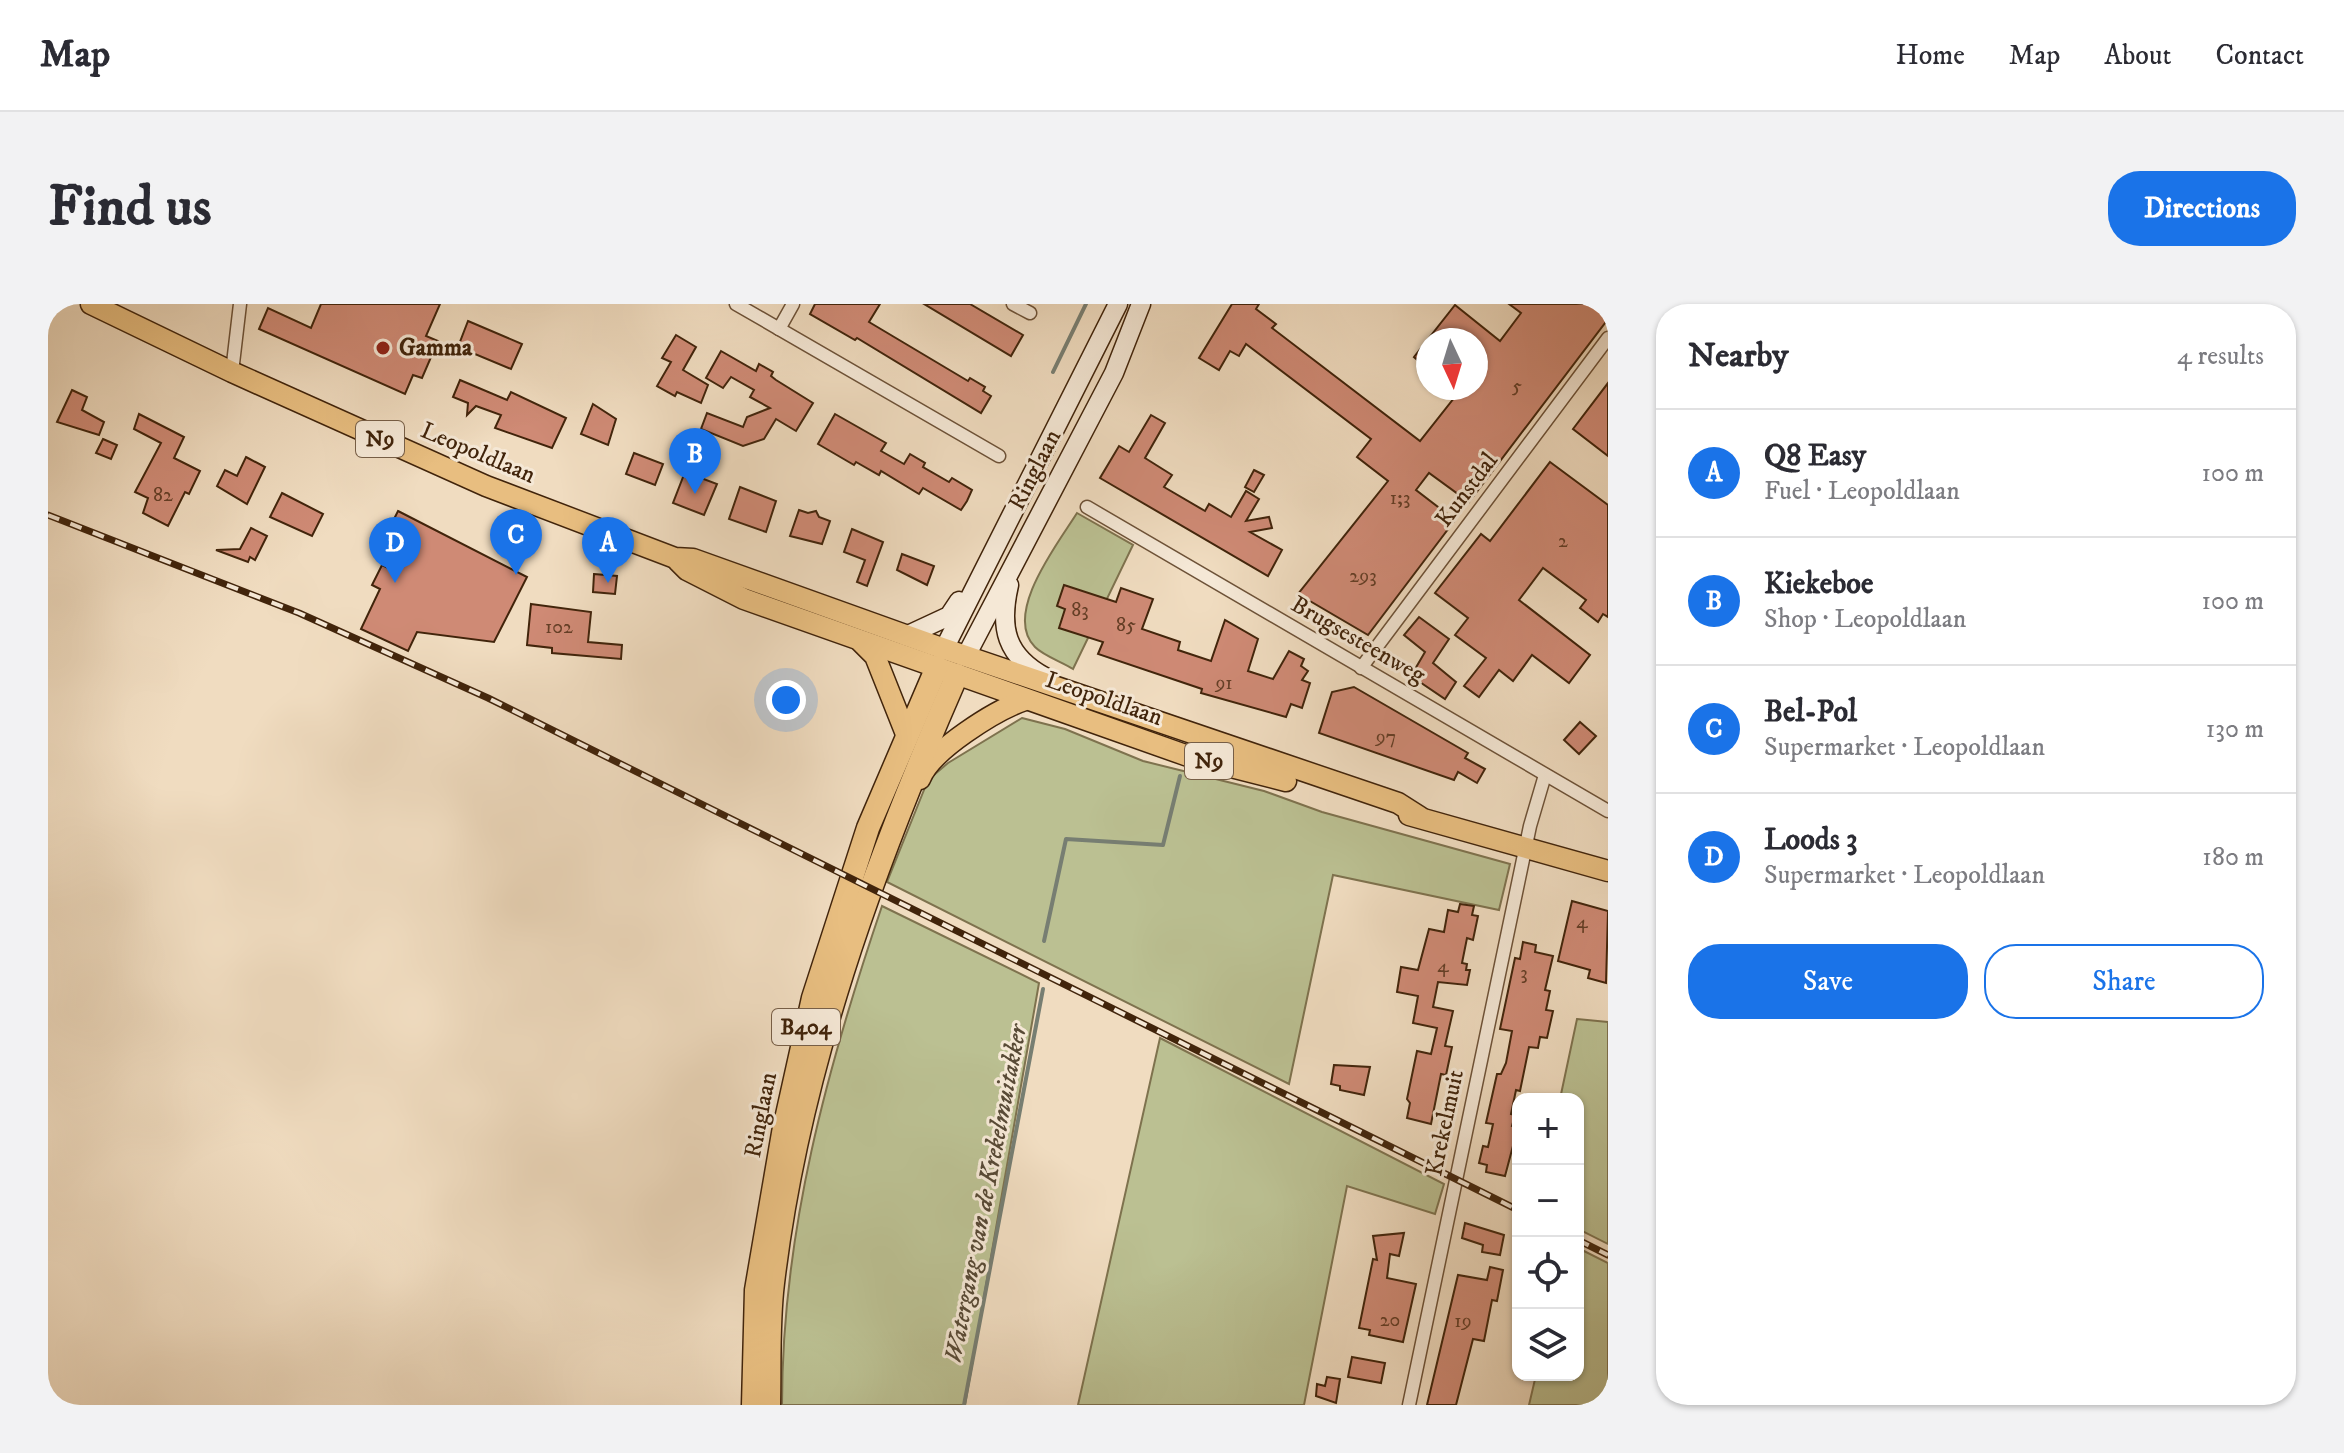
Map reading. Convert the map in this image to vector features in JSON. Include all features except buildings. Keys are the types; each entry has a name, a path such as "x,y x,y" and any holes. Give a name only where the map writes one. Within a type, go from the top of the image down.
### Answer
{"highway":[{"name":"Ringlaan","path":"753,1405 756,1290 797,1066 842,900 906,734 951,662"},
{"name":"Ringlaan","path":"769,1405 772,1285 806,1099 861,912 951,662"}],"main road":[{"name":"Leopoldlaan","path":"91,304 232,372 486,486 675,558 693,559 906,636 1025,700 1188,756 1420,817 1608,871"},
{"name":"Ringlaan","path":"951,662 976,586 1118,304"},
{"name":"Ringlaan","path":"951,662 1020,556 1114,373 1141,304"},
{"path":"1020,556 1004,611 1007,633 1022,664 1058,688"},
{"name":"Leopoldlaan","path":"675,558 687,570 744,599 858,639 1058,688 1398,803 1420,817"},
{"path":"906,636 949,616 976,586"},
{"path":"858,639 875,656 906,734"},
{"path":"903,800 915,793 924,769 935,756 1001,711 1025,700"}],"street":[{"path":"232,372 240,304"},
{"path":"736,304 999,456"},
{"path":"779,329 793,304"},
{"path":"1013,304 1030,313"},
{"name":"Kunstdal","path":"1361,668 1608,338"},
{"name":"Brugsesteenweg","path":"1087,507 1608,811"},
{"name":"Krekelmuit","path":"1409,1405 1545,775"}],"green space":[{"path":"1077,513 1133,545 1073,669 1035,647 1027,633 1025,616 1037,578"},
{"path":"1022,718 1065,729 1143,761 1264,791 1322,812 1510,864 1499,910 1333,875 1289,1084 887,882 928,780 948,763"},
{"path":"882,906 1039,983 965,1405 782,1405 790,1277 811,1151 843,1028"},
{"path":"1577,1019 1608,1022 1608,1244 1584,1232 1584,1093 1561,1093"},
{"path":"1160,1038 1444,1184 1435,1214 1347,1186 1304,1405 1078,1405"},
{"path":"1584,1251 1608,1263 1608,1405 1529,1405 1535,1381 1584,1381"}],"waterway":[{"path":"1053,372 1086,304"},
{"path":"1044,941 1066,839 1163,845 1180,776"},
{"name":"Watergang van de Krekelmuitakker","path":"964,1405 1043,989"}],"railway":[{"path":"48,515 299,613 488,698 1512,1207"},
{"path":"1584,1243 1608,1255"}],"place":[{"name":"Gamma","path":"383,348"},
{"name":"Kiekeboe","path":"695,494"},
{"name":"Bel-Pol","path":"516,575"},
{"name":"Loods 3","path":"395,583"},
{"name":"Q8 Easy","path":"608,583"}]}
